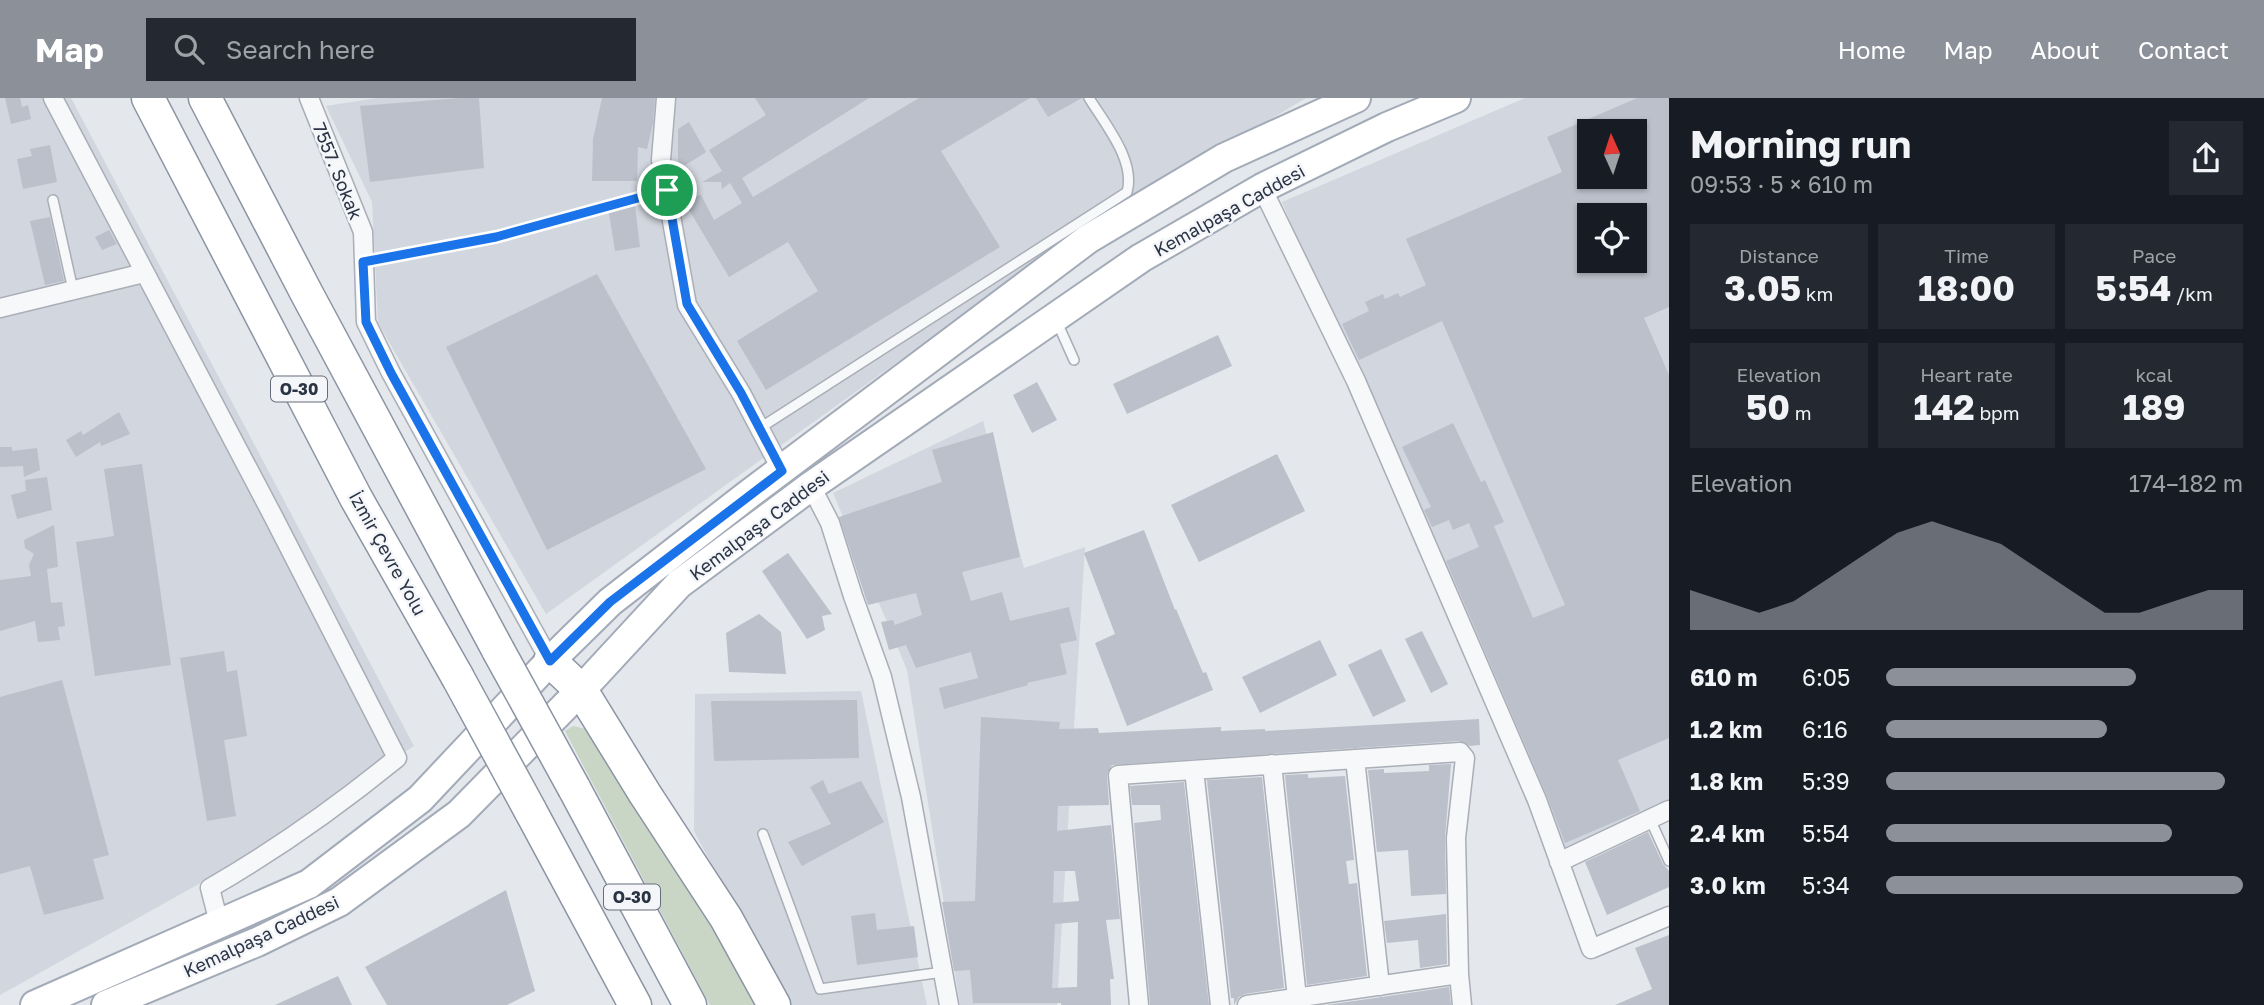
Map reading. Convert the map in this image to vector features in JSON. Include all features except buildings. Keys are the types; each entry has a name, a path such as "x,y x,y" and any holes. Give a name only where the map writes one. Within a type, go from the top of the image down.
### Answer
{"highway":[{"name":"İzmir Çevre Yolu","path":"148,98 356,498 457,676 635,1005"},
{"name":"O-30","path":"205,98 307,294 690,1005"},
{"path":"550,661 581,690 726,918 774,1005"}],"main road":[{"name":"Kemalpaşa Caddesi","path":"35,1005 309,884 420,799 550,661 610,602 1088,239 1224,158 1356,98"},
{"name":"Kemalpaşa Caddesi","path":"106,1005 257,942 339,902 459,814 680,584 811,486 1141,258 1262,188 1387,127 1457,98"}],"street":[{"path":"52,98 274,516 397,758 299,832 210,888 219,923"},
{"name":"7557. Sokak","path":"309,98 363,232 366,322 391,373 550,661"},
{"path":"666,98 661,160 687,304 741,393 782,471"},
{"path":"1262,188 1356,381 1537,800 1591,949 1669,916"},
{"path":"0,308 144,273"},
{"path":"811,486 830,523 882,677 911,797 949,1005"},
{"path":"1139,1005 1118,775 1460,752 1465,758 1456,838 1462,1005"},
{"path":"1355,759 1380,986"},
{"path":"1272,764 1297,998"},
{"path":"1194,770 1220,1005"},
{"path":"1559,862 1669,810"},
{"path":"1247,1005 1459,974"}],"lane":[{"path":"760,428 1127,192 1130,176 1126,160 1089,98"},
{"path":"363,262 496,237 667,190"},
{"path":"53,200 73,290"},
{"path":"1055,318 1074,359"},
{"path":"1650,819 1669,861"},
{"path":"763,834 820,989 943,972"}],"shaded area":[{"path":"0,98 71,98 414,746 231,866 0,995"},
{"path":"378,98 1306,98 1059,246 546,614 378,323 372,202 326,106"},
{"path":"1525,98 1669,98 1669,805 1552,861 1282,202"},
{"path":"983,421 1024,568 1085,547 1057,1005 960,1005 907,670 833,493"},
{"path":"861,691 927,1005 786,1005 694,831 695,694"}],"green space":[{"path":"573,726 586,729 729,954 757,1005 710,1005 565,731"}],"route":[{"path":"667,190 687,304 741,393 782,471 610,602 550,661 391,373 366,322 363,262 496,237 667,190"}]}
